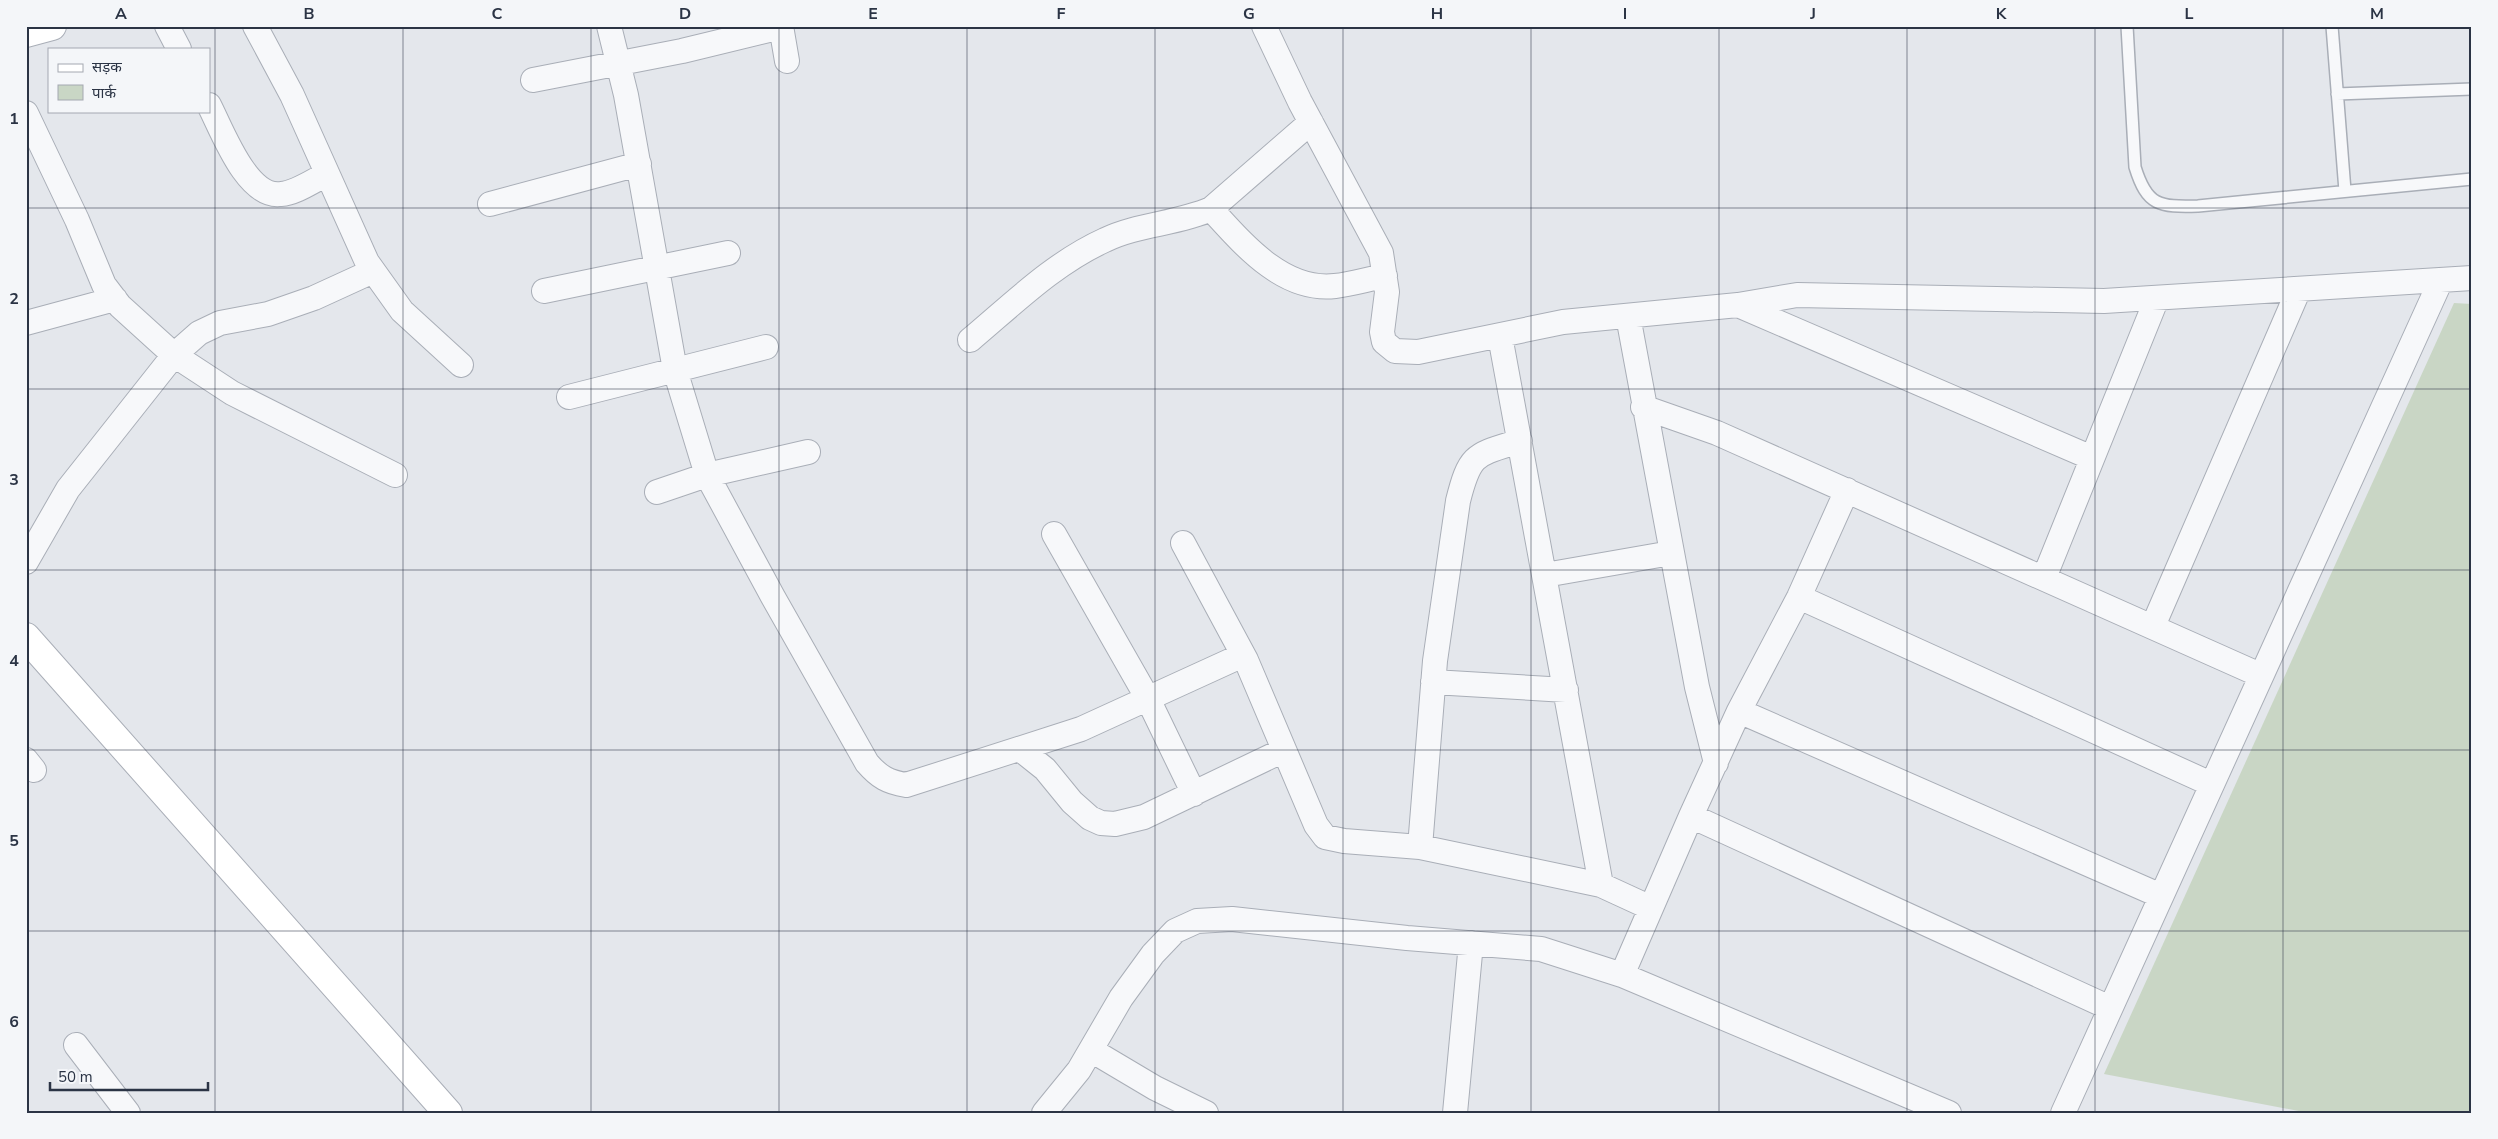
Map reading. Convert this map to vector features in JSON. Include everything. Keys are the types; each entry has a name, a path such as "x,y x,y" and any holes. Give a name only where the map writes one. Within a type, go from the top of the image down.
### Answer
{"main road":[{"path":"26,33 52,26"},
{"path":"26,637 447,1112"}],"street":[{"path":"167,26 178,48"},
{"path":"254,26 292,95 366,262 402,311 461,365"},
{"path":"608,26 626,96 675,370 707,475 772,597 868,763 879,777 893,783 906,785 1081,730 1243,655"},
{"path":"532,80 682,51 781,26 787,61"},
{"path":"1264,26 1311,122 1381,253 1386,292 1382,332 1384,342 1395,350 1418,352 1563,322 1738,305 1797,295 2104,301 2472,278"},
{"path":"210,107 247,178 261,189 275,195 284,194 327,174"},
{"path":"26,113 77,220 104,285 115,300 174,355 256,406 395,475"},
{"path":"970,340 1050,272 1105,239 1193,217 1211,210 1311,122"},
{"path":"490,204 639,164"},
{"path":"1211,210 1236,236 1279,273 1306,284 1334,286 1385,276"},
{"path":"544,292 658,269 728,252"},
{"path":"26,562 68,489 174,355 199,333 220,323 268,314 314,298 373,271"},
{"path":"2063,1113 2260,675 2441,280"},
{"path":"2153,626 2299,289"},
{"path":"2044,578 2157,298"},
{"path":"26,323 115,300"},
{"path":"1738,305 2092,458"},
{"path":"1628,316 1643,407 1697,687 1716,762"},
{"path":"1500,336 1601,885"},
{"path":"569,397 766,347"},
{"path":"1643,407 1717,434 1847,490 2260,675"},
{"path":"1420,847 1433,682 1454,524 1462,484 1473,460 1481,453 1520,442"},
{"path":"657,492 707,475 808,452"},
{"path":"1622,975 1739,711 1799,598 1847,490"},
{"path":"1054,534 1148,699 1194,794"},
{"path":"1183,543 1243,655 1316,825 1325,837 1344,841 1420,847 1601,885 1651,908"},
{"path":"1545,575 1671,553"},
{"path":"1799,598 2211,784"},
{"path":"1433,682 1566,690"},
{"path":"1739,711 2161,896"},
{"path":"1020,749 1045,769 1072,802 1090,818 1101,824 1114,824 1144,817 1284,750"},
{"path":"1691,816 2110,1008"},
{"path":"1044,1113 1079,1070 1121,998 1153,954 1175,931 1197,921 1232,919 1541,949 1622,975 1949,1113"},
{"path":"1455,1113 1471,943"},
{"path":"76,1045 128,1113"},
{"path":"1091,1050 1155,1088 1206,1113"}],"lane":[{"path":"2127,26 2135,166 2140,182 2149,198 2166,207 2198,206 2472,179"},
{"path":"2332,26 2345,191"},
{"path":"2337,94 2472,89"}],"green space":[{"path":"2454,303 2472,304 2472,1113 2309,1113 2104,1074"}]}
